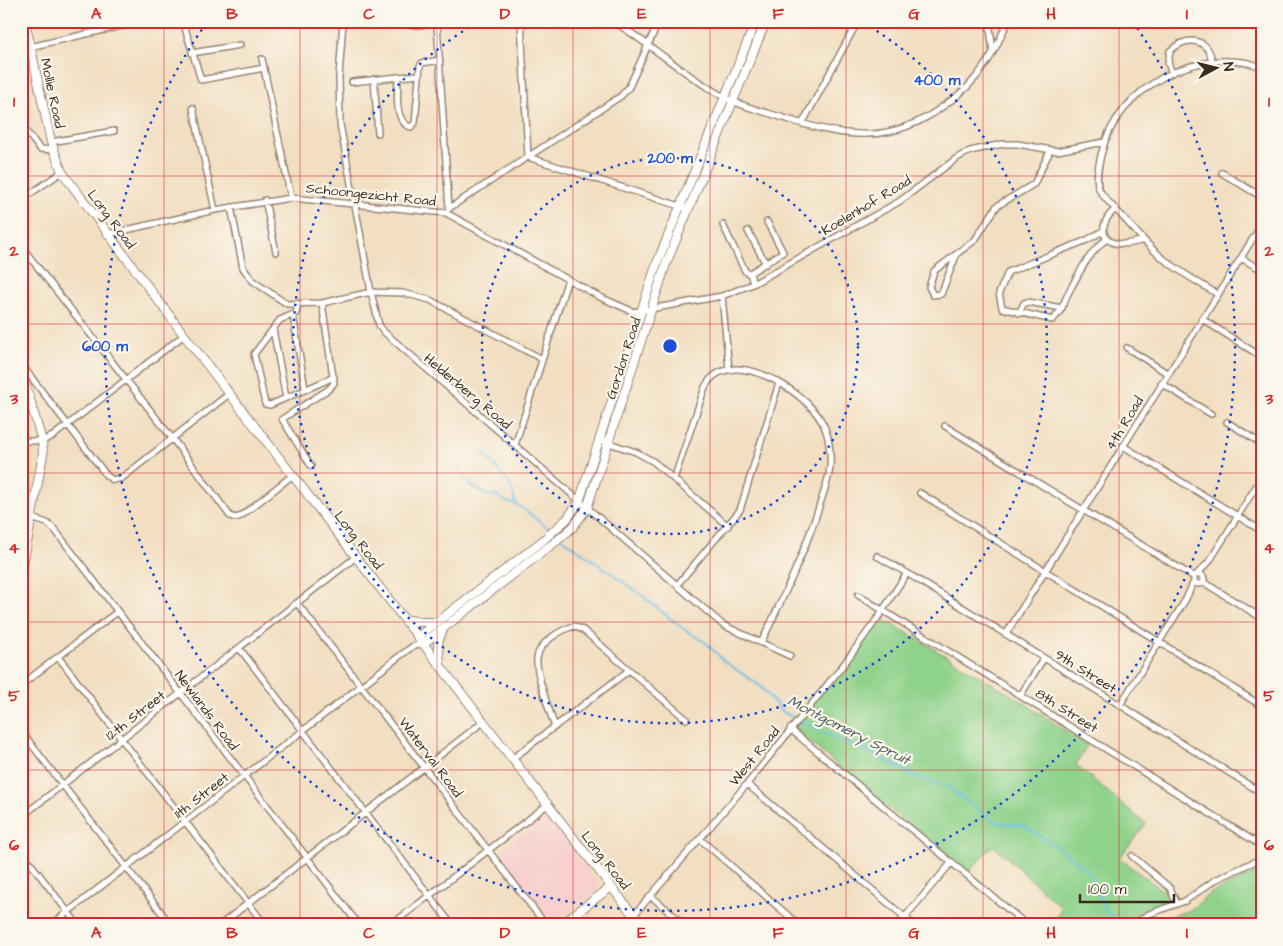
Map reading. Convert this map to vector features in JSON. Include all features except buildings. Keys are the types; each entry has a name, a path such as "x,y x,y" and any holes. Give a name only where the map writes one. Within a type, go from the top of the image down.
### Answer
{"street":[{"name":"Mollie Road","path":"26,21 52,146 61,170"},
{"path":"21,49 143,21"},
{"path":"197,21 187,23 185,26 201,80 264,68"},
{"name":"Helderberg Road","path":"342,21 339,109 371,292 379,325 388,338 723,625 790,656"},
{"path":"362,21 395,25 472,21"},
{"path":"520,21 528,157"},
{"path":"613,21 733,102 802,124 840,133 865,135 888,134 905,129 934,114 963,91 978,75 993,53 1008,21"},
{"path":"446,213 451,206 621,96 629,86 659,21"},
{"name":"Gordon Road","path":"421,640 567,519 579,502 640,312 680,205 756,21"},
{"name":"Gordon Road","path":"441,624 561,537 587,508 666,264 766,21"},
{"path":"802,124 858,21"},
{"path":"989,21 993,53"},
{"path":"437,24 451,206"},
{"path":"1172,73 1168,63 1170,51 1184,41 1195,40 1202,43 1210,52 1212,62"},
{"path":"192,53 240,45"},
{"path":"262,58 292,198"},
{"path":"398,77 400,116 404,124 411,126 415,123 418,75 422,63 440,60"},
{"path":"1217,294 1171,264 1144,240 1099,190 1098,183 1104,142 1118,114 1129,101 1172,73 1212,62 1234,60 1262,67"},
{"path":"398,77 352,82 418,75"},
{"path":"374,79 378,133"},
{"path":"193,108 215,210"},
{"path":"21,125 40,149 114,131"},
{"name":"Koelenhof Road","path":"640,312 722,296 753,284 900,200 957,158 970,151 1003,144 1018,144 1050,151 1104,142"},
{"path":"956,256 941,294 933,295 929,287 934,271 956,256 979,236 997,206 1034,184 1050,151"},
{"path":"528,157 689,209"},
{"path":"21,200 61,170"},
{"name":"Long Road","path":"61,170 184,336 641,925"},
{"path":"1222,173 1262,197"},
{"name":"Schoongezicht Road","path":"108,234 265,200 292,198 356,202 446,213 628,311 640,312"},
{"path":"265,200 276,252"},
{"path":"231,207 243,268 253,281 271,295 287,304 322,303 371,292 403,293 430,300 542,359"},
{"path":"1116,209 1107,216 1103,231 1107,239 1117,243 1144,240"},
{"path":"750,274 783,252 767,222"},
{"name":"4th Road","path":"1006,634 1262,224"},
{"path":"723,225 745,271 750,274 753,284"},
{"path":"748,231 766,264"},
{"path":"1103,231 1087,240 1008,272 1001,285 999,303 1002,308 1049,321 1057,317 1095,248 1107,239"},
{"path":"21,246 172,438 227,513 233,518 241,516 293,475"},
{"path":"1241,258 1262,270"},
{"path":"515,445 568,279"},
{"path":"722,296 729,369"},
{"path":"1019,313 1024,303 1028,302 1062,308"},
{"path":"311,466 282,419 333,386 334,378 322,303"},
{"path":"298,305 293,315 305,389"},
{"path":"293,315 280,320 254,356 265,404 270,405 334,378"},
{"path":"1202,320 1262,357"},
{"path":"273,329 286,398"},
{"path":"21,441 42,441 68,425 184,336"},
{"path":"1127,348 1167,374"},
{"path":"21,364 106,476 113,480 122,478 229,394"},
{"path":"21,368 42,441 43,454 21,576"},
{"path":"674,480 705,387 712,376 729,369 746,371 795,391 822,422 826,431 830,466 804,552 761,642"},
{"path":"677,585 740,510 779,383"},
{"path":"1161,383 1211,414"},
{"path":"1227,422 1262,444"},
{"path":"945,426 1262,618"},
{"path":"600,440 644,456 728,526"},
{"path":"1123,446 1262,531"},
{"path":"1120,705 1262,477"},
{"path":"920,492 1262,706"},
{"name":"Newlands Road","path":"31,518 46,523 55,530 359,925"},
{"name":"9th Street","path":"877,556 1262,793"},
{"name":"12th Street","path":"21,817 240,649 356,557"},
{"name":"West Road","path":"634,916 747,784 844,664 883,611 907,573"},
{"name":"8th Street","path":"858,595 1262,846"},
{"name":"Waterval Road","path":"297,603 546,925"},
{"path":"21,685 59,658 117,612"},
{"path":"404,619 441,624 438,643 441,666"},
{"path":"555,727 536,657 543,646 559,632 574,626 579,627 686,719"},
{"name":"11th Street","path":"51,925 421,640"},
{"path":"240,649 452,925"},
{"path":"59,658 265,925"},
{"path":"1020,696 1044,658"},
{"path":"512,760 628,671"},
{"path":"220,925 426,768 483,722"},
{"path":"790,729 1027,925"},
{"path":"21,731 64,784 171,925"},
{"path":"747,784 914,925"},
{"path":"391,925 546,804"},
{"path":"700,839 799,925"},
{"path":"21,851 78,925"},
{"path":"1132,856 1170,888 1178,904"},
{"path":"1132,925 1149,914 1178,904 1214,880 1262,858"},
{"path":"898,925 952,862"},
{"path":"560,925 610,887"},
{"path":"652,897 685,925"}],"shaded area":[{"path":"545,816 598,883 597,890 554,922 550,922 499,853"}],"green space":[{"path":"882,618 1018,699 1087,745 1076,765 1146,824 1119,858 1167,894 1166,902 1135,920 1130,925 1051,925 1062,908 993,845 967,874 793,728"},
{"path":"1262,870 1262,925 1143,925 1190,910 1211,893"}],"waterway":[{"name":"Montgomery Spruit","path":"482,451 510,484 516,504 550,529"},
{"path":"458,462 459,470 471,486 488,495 497,496 515,504"},
{"name":"Montgomery Spruit","path":"562,538 640,594 682,628 705,642 725,662 759,685 783,712 873,754 914,776 948,787 994,822 1024,826 1065,852 1090,874 1107,913 1127,925"}]}
